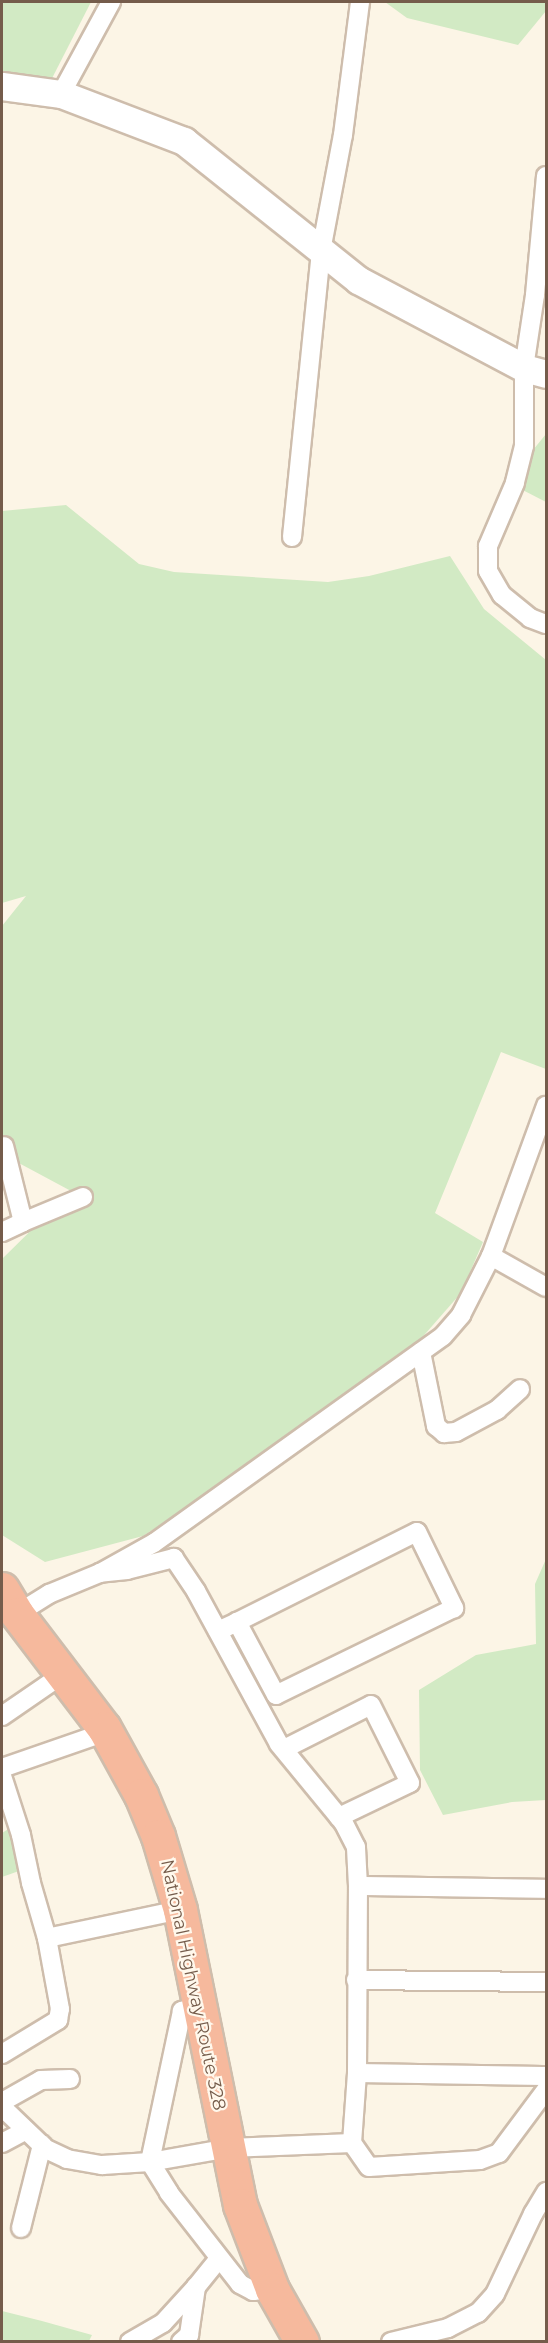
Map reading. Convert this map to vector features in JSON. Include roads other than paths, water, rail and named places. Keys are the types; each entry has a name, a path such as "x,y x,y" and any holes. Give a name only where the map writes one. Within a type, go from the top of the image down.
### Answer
{"highway":[{"name":"National Highway Route 328","path":"9,1601 106,1732 141,1795 154,1826 180,1910 240,2205 272,2289 302,2342"}],"street":[{"path":"61,94 111,2"},
{"path":"292,537 321,251 343,135 360,2"},
{"path":"2,86 61,94 184,141 358,280 535,371"},
{"path":"546,176 535,295 535,371 524,447 515,483 488,546 488,571 502,596 530,618 546,624"},
{"path":"9,1601 49,1594 100,1573 154,1543 443,1336 461,1315 490,1256 546,1106"},
{"path":"4,1146 23,1222"},
{"path":"2,1232 82,1197"},
{"path":"490,1256 546,1287"},
{"path":"421,1352 435,1426 444,1433 456,1432 497,1410 520,1389"},
{"path":"218,1631 417,1532 454,1608 276,1695 237,1622"},
{"path":"100,1573 127,1570 174,1558 284,1749 339,1817 356,1847 358,1886 357,2073 352,2143 369,2167 480,2160 499,2152 546,2090"},
{"path":"2,1716 63,1674"},
{"path":"284,1749 371,1705 410,1784 339,1817"},
{"path":"2,1768 106,1732"},
{"path":"2,1776 21,1835 31,1882 47,1938 60,2009 58,2020 2,2054"},
{"path":"358,1886 546,1889"},
{"path":"47,1938 180,1910"},
{"path":"356,1980 546,1982"},
{"path":"199,2006 182,2011 150,2162 219,2259 240,2284 253,2291 272,2289"},
{"path":"357,2073 546,2076"},
{"path":"70,2079 41,2080 2,2105 42,2145 67,2159 84,2163 102,2165 150,2162 229,2148 352,2143"},
{"path":"2,2143 26,2130"},
{"path":"21,2228 42,2145"},
{"path":"391,2342 448,2328 478,2313 495,2294 546,2192"},
{"path":"130,2342 163,2323 219,2259"},
{"path":"181,2342 189,2335 196,2287"}]}
